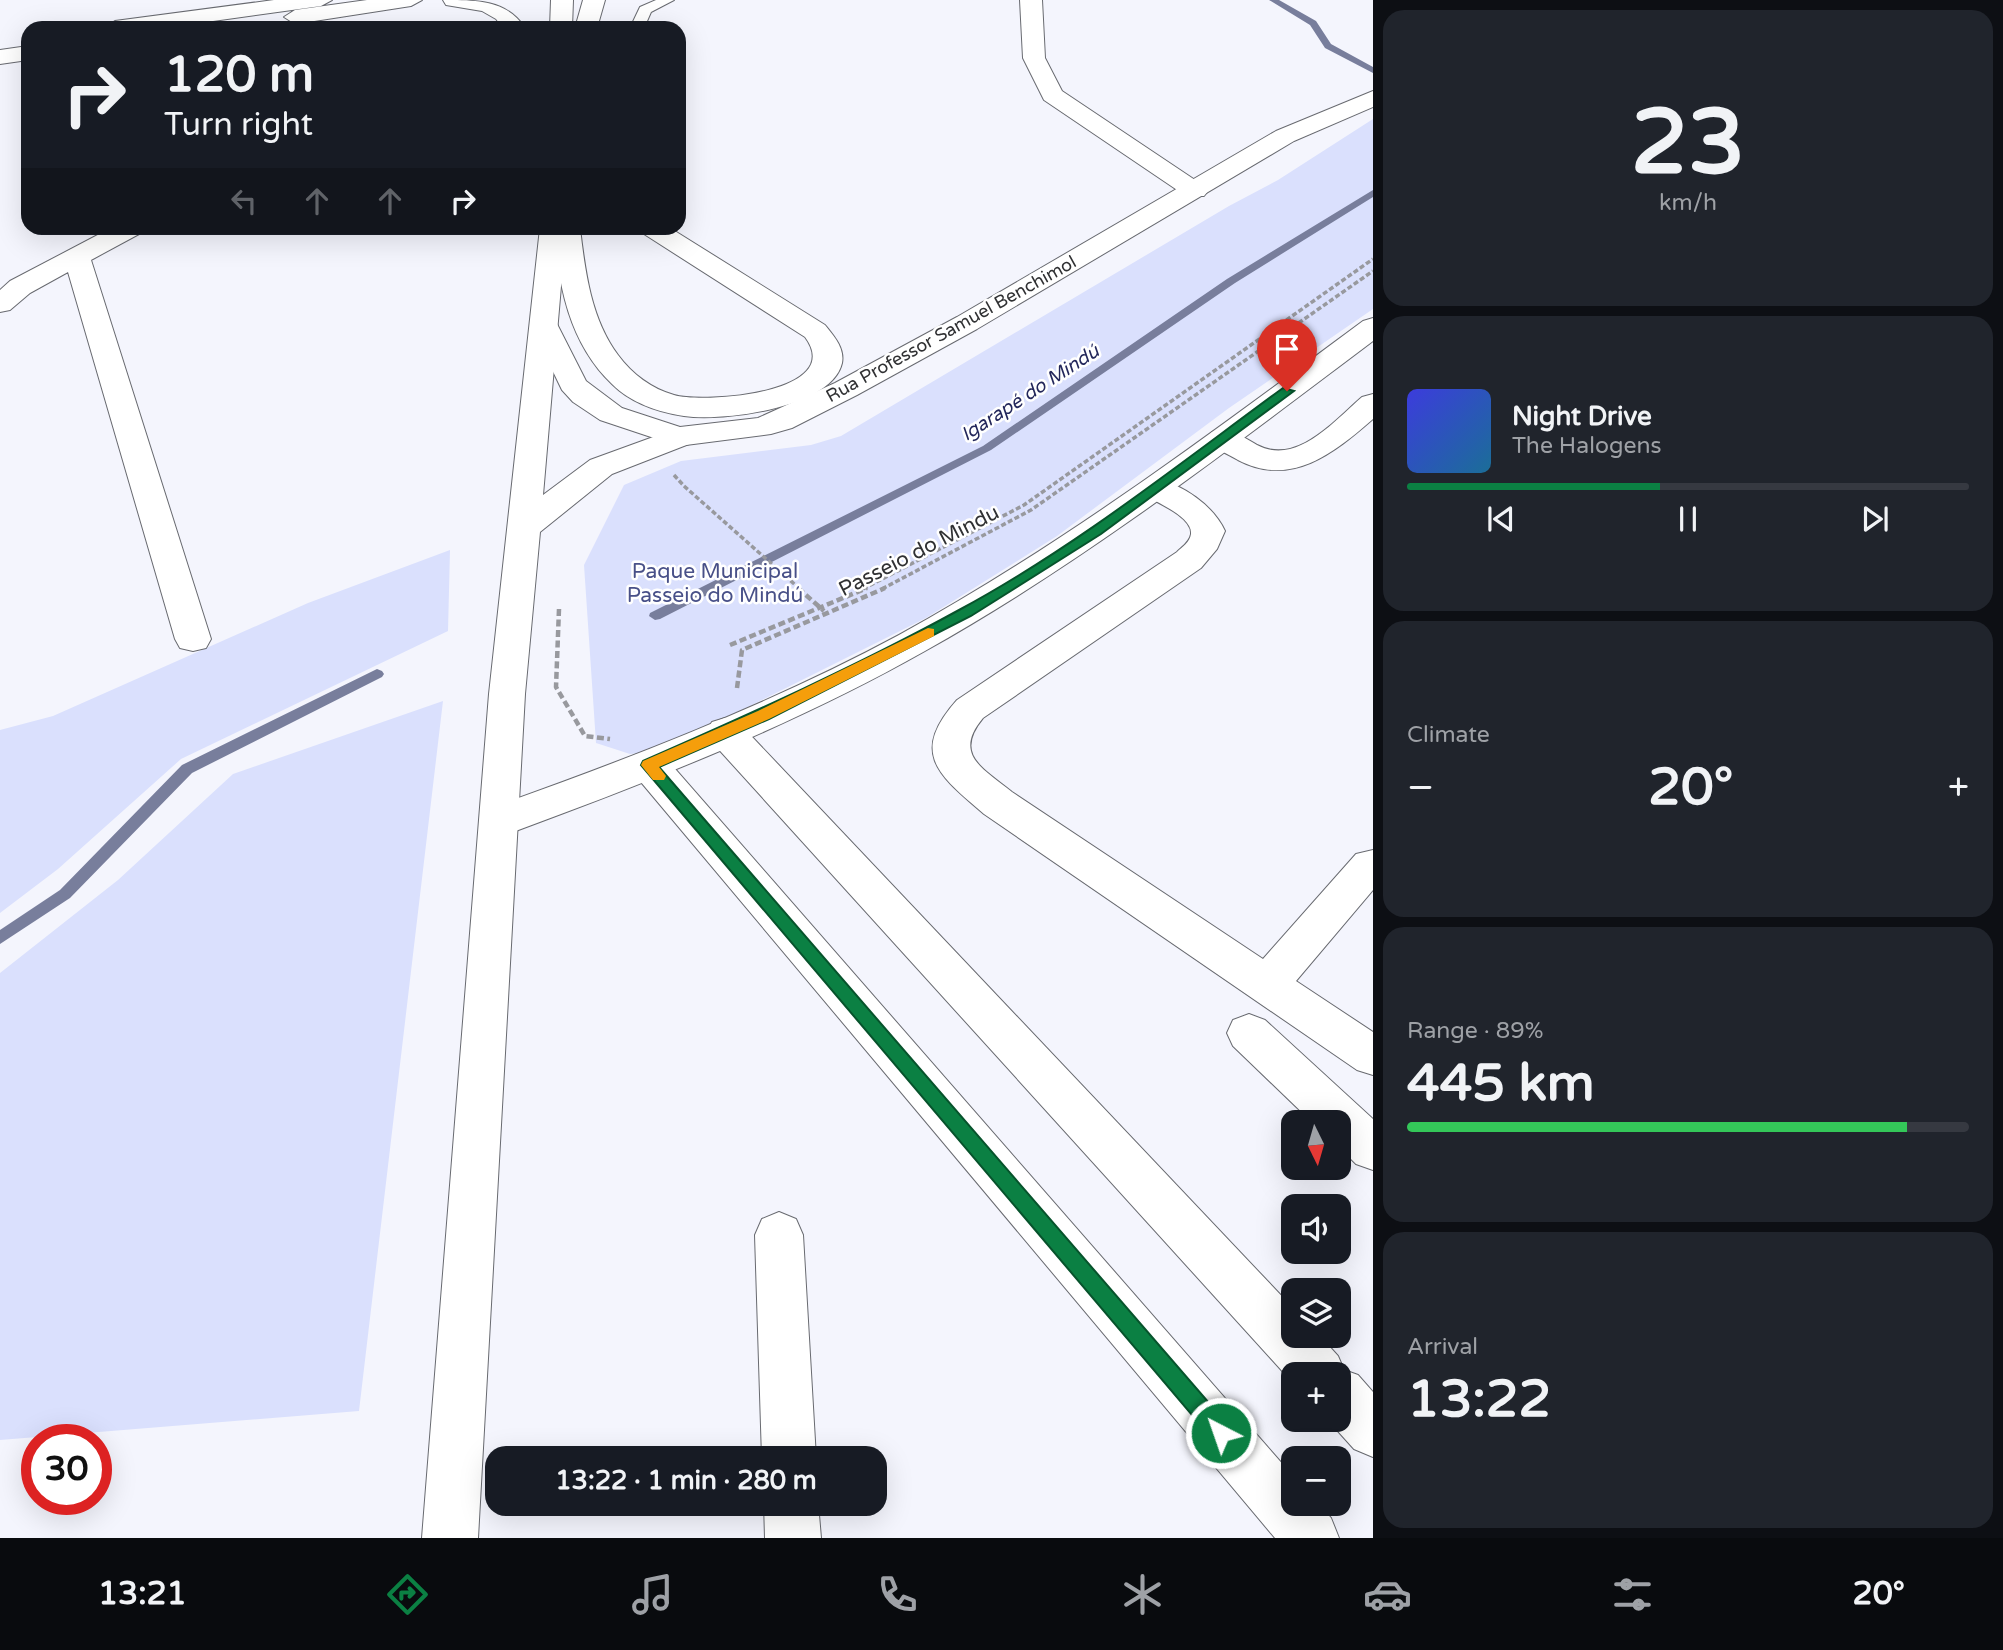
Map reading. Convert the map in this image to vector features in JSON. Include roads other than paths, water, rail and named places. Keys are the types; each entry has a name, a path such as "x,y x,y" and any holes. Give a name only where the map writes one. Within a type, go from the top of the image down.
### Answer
{"street":[{"path":"166,21 321,0"},
{"path":"265,21 411,0"},
{"path":"454,0 496,8 510,21"},
{"path":"561,21 562,0"},
{"path":"588,21 594,0"},
{"path":"1031,0 1034,58 1052,94 1195,191"},
{"path":"0,43 21,41"},
{"path":"0,57 21,54"},
{"name":"Rua Professor Samuel Benchimol","path":"545,326 564,370 584,396 611,414 678,437 725,433 781,421 967,323 1285,136 1373,98"},
{"path":"0,304 20,287 116,235"},
{"path":"450,1538 508,694 552,235"},
{"path":"567,235 572,284 587,326 607,360 634,388 671,403 719,408 773,398 802,387 820,374 827,365 828,353 815,331 664,235"},
{"path":"76,255 193,639"},
{"path":"499,821 634,752 730,712 883,657 966,613 1155,488 1373,327"},
{"path":"1223,439 1262,458 1290,462 1306,456 1373,403"},
{"path":"523,529 576,484 601,467 678,437"},
{"path":"1155,488 1202,519 1208,530 1207,539 1189,560 970,709 950,733 948,748 956,768 998,803 1265,986 1373,1056"},
{"path":"730,712 1309,1362"},
{"path":"634,752 1311,1538"},
{"path":"1265,986 1370,865"},
{"path":"1249,1033 1373,1149"},
{"path":"779,1236 788,1446"},
{"path":"1351,1407 1373,1430"},
{"path":"792,1516 793,1538"}],"lane":[{"path":"640,21 645,10 667,0"}],"waterway":[{"path":"1273,0 1313,23 1328,46 1373,70"},
{"name":"Igarapé do Mindú","path":"655,616 987,448 1231,281 1373,193"},
{"name":"Igarapé do Mindú","path":"0,938 65,894 187,769 377,674"}],"park label":[{"name":"Paque Municipal Passeio do Mindú","path":"715,583"}]}
